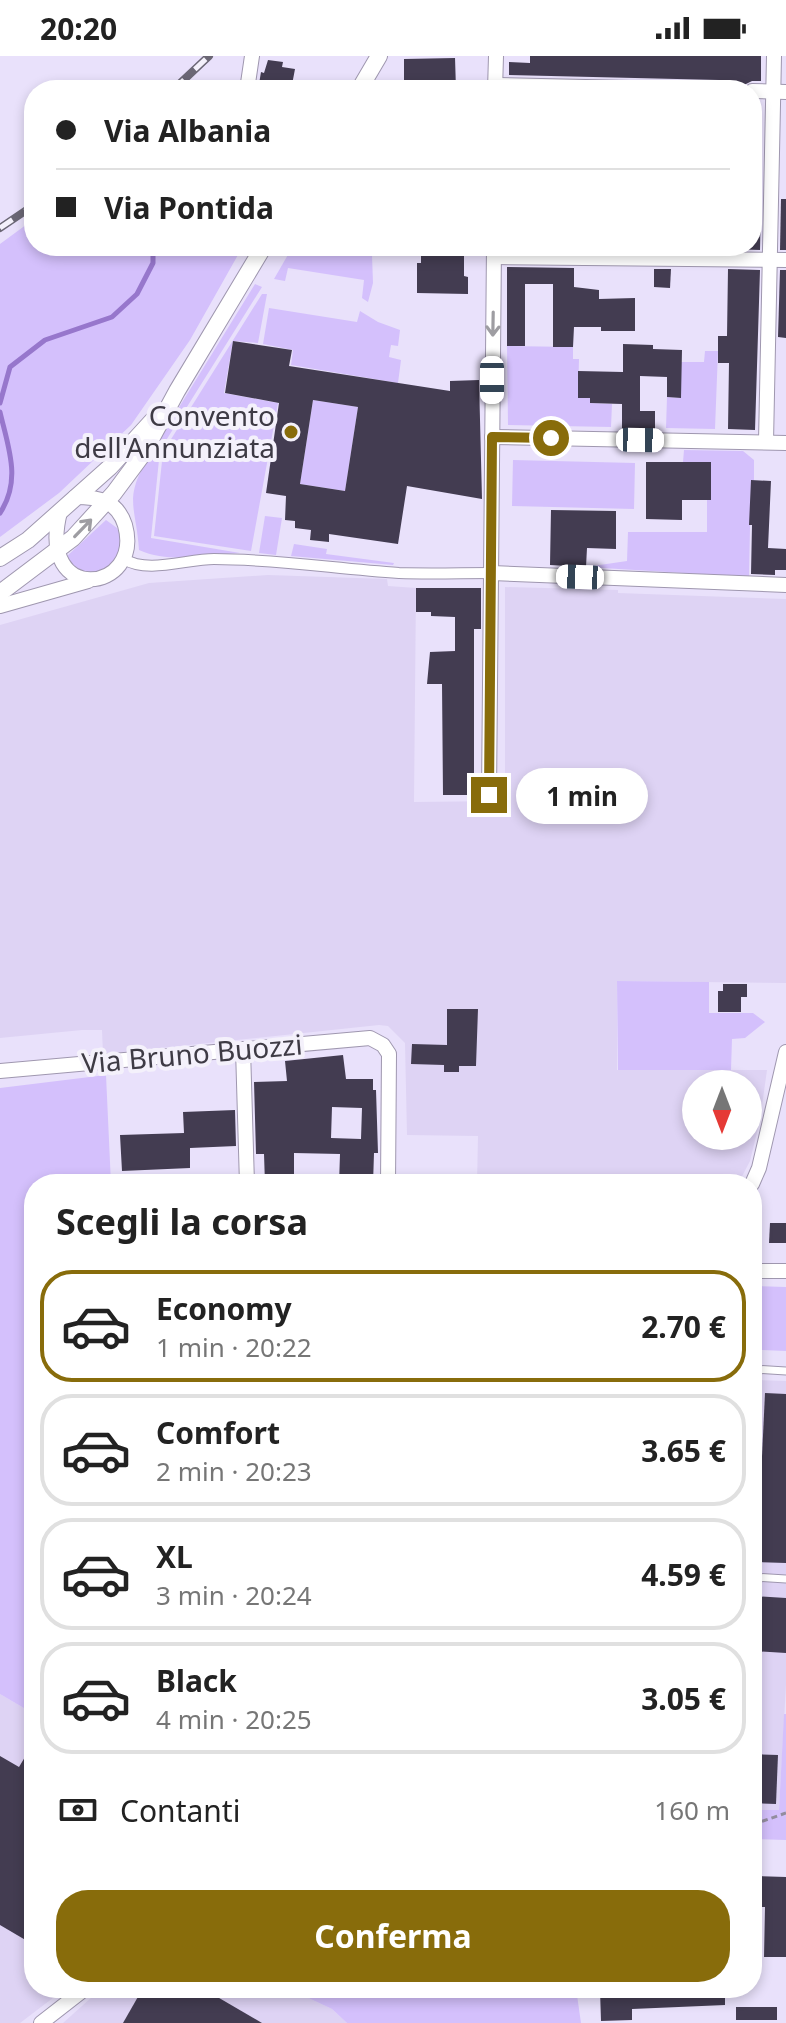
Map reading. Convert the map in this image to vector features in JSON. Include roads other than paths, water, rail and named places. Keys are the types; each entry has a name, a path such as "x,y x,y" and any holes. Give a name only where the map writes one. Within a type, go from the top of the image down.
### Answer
{"street":[{"path":"248,80 252,56"},
{"path":"365,80 379,56"},
{"path":"495,80 496,56"},
{"path":"766,442 769,260 779,91 774,56"},
{"path":"0,593 79,533 108,501 143,454 258,256"},
{"path":"489,795 494,256"},
{"path":"632,256 786,260"},
{"path":"0,558 28,540 128,450 177,391"},
{"path":"492,437 786,443"},
{"path":"0,606 106,576 124,559 128,547 123,519 117,509 108,501 95,497 75,497"},
{"path":"60,512 55,530 56,552 67,571 78,578 93,580"},
{"path":"124,559 134,566 146,567 179,561 247,559 400,573 492,573 786,585"},
{"name":"Via Bruno Buozzi","path":"0,1071 370,1038 383,1045 389,1054 388,1174"},
{"path":"243,1049 247,1174"},
{"path":"756,1174 786,1052"},
{"path":"762,1271 786,1271"},
{"path":"41,2023 73,1998"}],"lane":[{"path":"762,1370 786,1371"},
{"path":"762,1578 786,1579"}],"waterway":[{"path":"0,403 10,367 45,340 112,317 137,294 153,263 153,256"},
{"path":"0,412 12,476 7,501 0,513"}],"railway":[{"path":"184,80 209,56"},
{"path":"0,228 24,212"}],"place":[{"name":"Convento dell'Annunziata","path":"291,432"}]}
